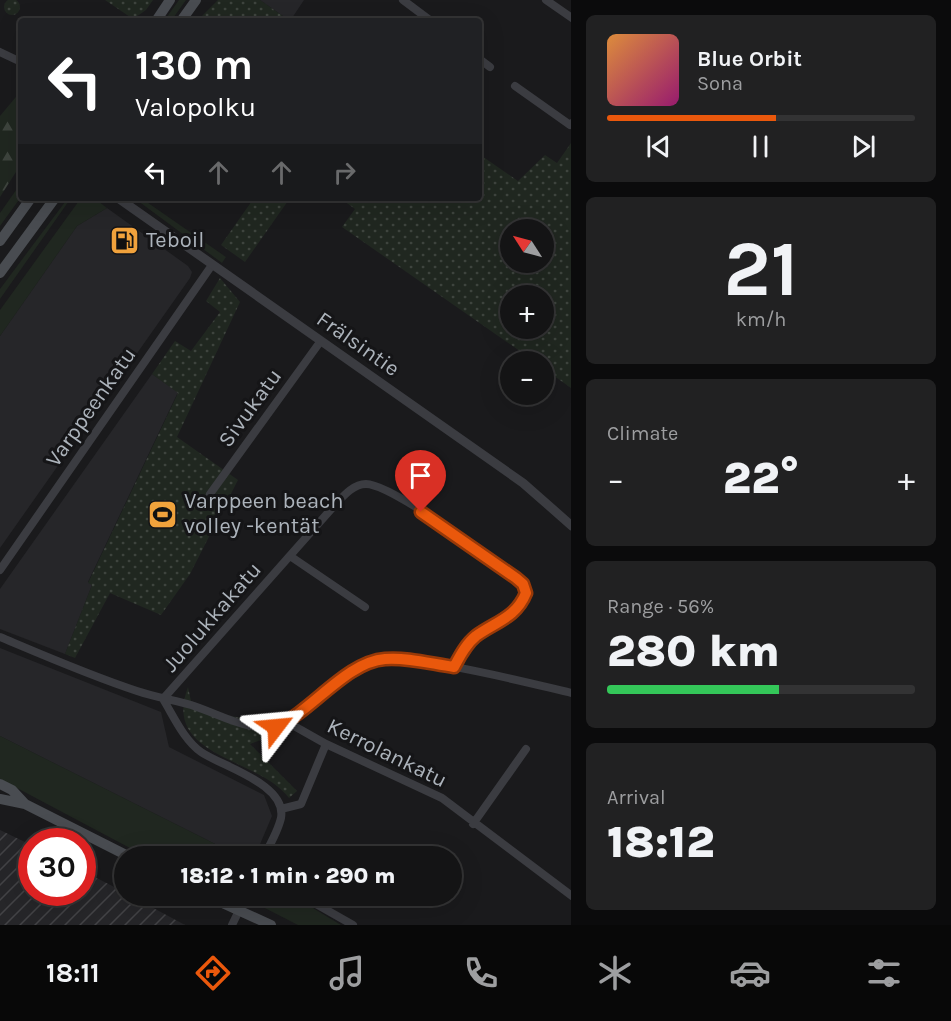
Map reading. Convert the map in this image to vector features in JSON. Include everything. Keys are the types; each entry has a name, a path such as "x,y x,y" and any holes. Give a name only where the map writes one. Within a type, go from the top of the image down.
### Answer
{"main road":[{"path":"158,18 170,0"},
{"path":"183,18 196,0"},
{"path":"0,241 29,201"},
{"path":"0,273 53,201"},
{"path":"0,784 12,790 25,804"},
{"path":"0,799 25,804 114,849"},
{"path":"228,906 271,925"}],"street":[{"path":"403,0 427,18"},
{"path":"546,0 571,17"},
{"path":"0,52 18,61"},
{"path":"482,61 490,67"},
{"path":"515,86 571,124"},
{"name":"Frälsintie","path":"122,201 523,483 571,525"},
{"name":"Varppeenkatu","path":"0,570 212,265"},
{"name":"Sivukatu","path":"210,494 320,342"},
{"name":"Juolukkakatu","path":"164,699 343,497 353,488 364,483 403,500 439,523 523,584 526,593 513,613 468,644 454,667"},
{"path":"290,556 365,607"},
{"path":"0,637 164,699 188,704 253,727 276,727 288,722 344,678 370,662 398,659 454,667 571,693"},
{"path":"164,699 194,746 272,792 281,809 280,819 268,846"},
{"name":"Kerrolankatu","path":"288,722 326,744 427,790 456,808 473,824 571,895"},
{"path":"281,809 301,804 326,744"},
{"path":"473,824 526,748"},
{"path":"232,925 241,906"},
{"path":"320,906 353,925"}],"shaded area":[{"path":"260,0 304,0 292,18 286,18"},
{"path":"107,208 188,266 192,272 0,548 0,336 77,226"},
{"path":"152,374 178,392 88,582 92,585 65,654 0,629 0,589"},
{"path":"0,648 161,712 169,747 264,795 272,816 259,846 219,846 0,736"},
{"path":"0,830 18,839 18,906 96,906 96,878 114,887 114,906 150,906 185,925 0,925"}],"green space":[{"path":"12,-1 20,7 12,15 4,7"},
{"path":"105,0 153,0 146,10 132,18"},
{"path":"179,0 186,0 173,18 166,18"},
{"path":"218,0 260,0 286,18 200,18"},
{"path":"18,95 18,169 0,197 0,116"},
{"path":"571,143 571,388 554,376 554,351 520,351 502,339 554,339 554,285 500,285 500,337 342,227 355,209 344,201 482,201 482,156 518,181 545,155 557,163"},
{"path":"18,187 18,201 0,226 0,213"},
{"path":"66,201 69,201 0,299 0,289"},
{"path":"79,201 98,201 107,208 77,226 0,336 0,310"},
{"path":"138,201 145,201 226,257 222,263"},
{"path":"252,201 288,201 245,262 221,245"},
{"path":"220,278 240,302 177,437 238,480 190,574 161,615 110,593 75,658 65,654 92,585 88,583 178,393 152,374 175,341 191,351 220,312 206,301"},
{"path":"188,687 191,701 226,715 257,721 283,712 288,730 250,744 297,791 289,798 275,784 200,743 188,729 183,710"},
{"path":"0,736 219,846 126,846 0,779"},
{"path":"261,906 310,906 341,925 298,925"}],"place":[{"name":"Teboil","path":"125,240"},
{"name":"Varppeen beach volley -kentät","path":"163,514"}],"route":[{"path":"276,727 306,710 344,678 370,662 398,659 454,667 468,644 477,635 502,622 522,602 526,593 523,584 421,512"}]}
